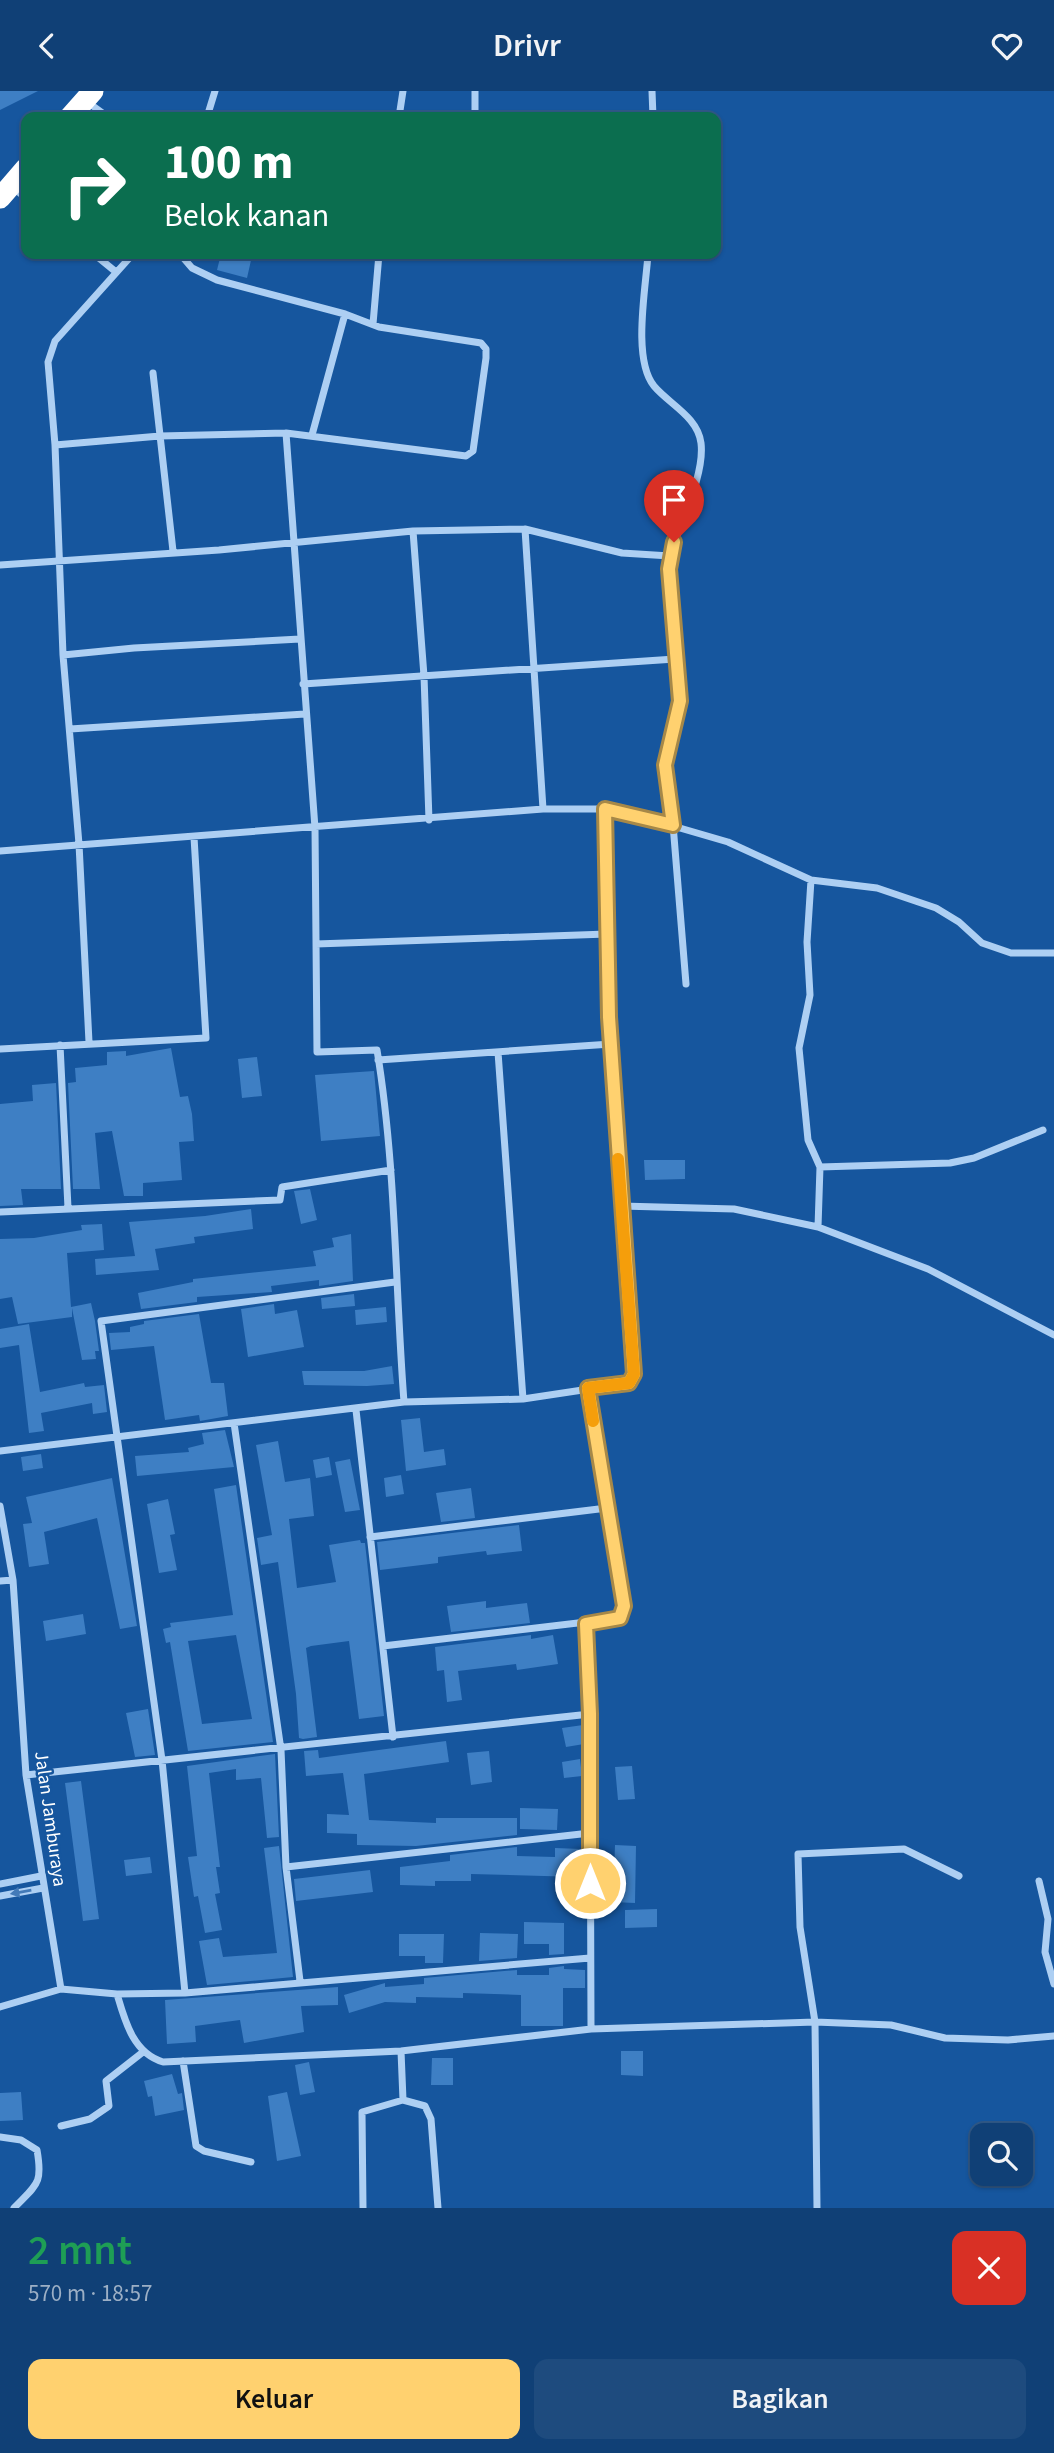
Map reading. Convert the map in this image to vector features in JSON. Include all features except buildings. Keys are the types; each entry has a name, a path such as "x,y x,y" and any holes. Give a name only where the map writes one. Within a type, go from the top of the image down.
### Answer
{"highway":[{"path":"74,112 89,95"},
{"path":"12,194 21,177"}],"street":[{"path":"209,112 215,91"},
{"path":"400,112 403,91"},
{"path":"475,91 475,112"},
{"path":"652,91 653,112"},
{"path":"89,95 104,112"},
{"path":"100,259 116,272"},
{"path":"89,1042 79,844 63,656 55,446 47,371 49,352 55,341 128,259"},
{"path":"55,446 159,436 286,433 466,456 474,451 486,358 486,349 481,342 373,324 217,280 192,268 184,259"},
{"path":"373,324 379,259"},
{"path":"648,259 642,331 648,375 654,386 678,406 699,432 701,445 698,473 670,556 680,701 665,765 673,825 686,984"},
{"path":"312,435 345,314"},
{"path":"153,373 173,551"},
{"path":"286,433 315,828 317,1052 372,1047 377,1049 391,1170 395,1282 404,1402"},
{"path":"0,565 293,544 413,531 525,529 622,553 670,556"},
{"path":"525,529 542,809"},
{"path":"413,531 424,676 429,820"},
{"path":"63,656 134,648 300,639"},
{"path":"303,684 675,659"},
{"path":"71,729 305,714"},
{"path":"0,851 429,820 542,809 605,809 673,825 728,842 811,880 877,888 936,908 959,922 982,943 1011,953 1054,953"},
{"path":"0,1451 356,1410 404,1402 523,1399 629,1383 634,1374 611,1044 605,809"},
{"path":"0,1049 89,1042 206,1038 194,837"},
{"path":"811,880 807,943 810,995 799,1048 808,1140 820,1167 818,1227"},
{"path":"316,944 607,934"},
{"path":"378,1061 611,1044"},
{"path":"61,1045 68,1208"},
{"path":"498,1052 523,1399"},
{"path":"820,1167 950,1163 974,1158 1043,1130"},
{"path":"0,1212 280,1200 282,1187 391,1170"},
{"path":"621,1206 734,1209 818,1227 928,1269 1054,1335"},
{"path":"185,1993 162,1760 115,1438 101,1321 395,1282"},
{"path":"383,1646 614,1621 623,1614 588,1388"},
{"path":"356,1410 393,1737"},
{"path":"234,1423 281,1750 286,1867 300,1981"},
{"name":"Jalan Jamburaya","path":"0,1507 13,1580 26,1775 61,1989"},
{"path":"370,1537 607,1508"},
{"path":"0,1581 13,1580"},
{"path":"586,1624 590,1714 591,2029"},
{"path":"26,1775 281,1750 590,1714"},
{"path":"286,1867 590,1833"},
{"path":"817,2208 815,2022 800,1927 798,1854 904,1849 959,1875"},
{"path":"0,1884 41,1876"},
{"path":"1039,1881 1048,1919 1045,1952 1054,1984"},
{"path":"0,1896 43,1888"},
{"path":"0,2007 61,1989 117,1994 185,1993 590,1958"},
{"path":"117,1994 124,2017 143,2052 163,2061 401,2050 591,2029 815,2022 891,2025 945,2038 1008,2040 1054,2036"},
{"path":"401,2050 403,2100"},
{"path":"61,2126 90,2119 108,2106 106,2081 143,2052"},
{"path":"183,2061 197,2146 204,2151 251,2162"},
{"path":"363,2208 362,2112 403,2100 425,2106 431,2119 438,2208"},
{"path":"0,2137 21,2140 37,2150 41,2173 36,2185 14,2208"}],"slow traffic":[{"path":"593,1421 588,1388 629,1383 634,1374 618,1159"}],"route":[{"path":"590,1883 590,1714 586,1624 614,1621 623,1614 624,1606 588,1388 629,1383 634,1374 609,1017 605,809 673,825 665,765 680,701 669,569 674,542"}]}
